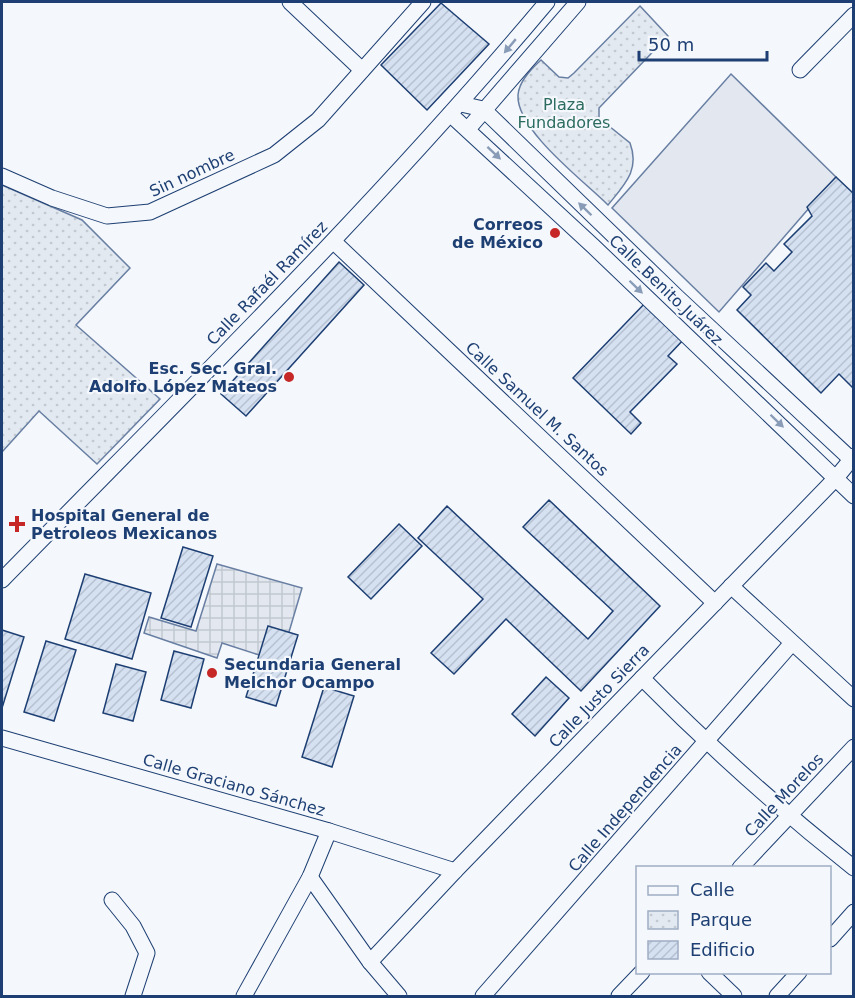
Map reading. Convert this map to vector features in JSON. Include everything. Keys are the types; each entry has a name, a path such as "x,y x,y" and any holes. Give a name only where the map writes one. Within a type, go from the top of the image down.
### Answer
{"street":[{"path":"290,2 362,70"},
{"name":"Sin nombre","path":"2,176 52,198 106,216 150,212 274,155 318,120 423,2"},
{"name":"Calle Rafaél Ramírez","path":"2,580 334,242 456,109 547,2"},
{"path":"468,129 578,2"},
{"path":"800,70 854,15"},
{"path":"456,109 483,109"},
{"name":"Calle Benito Juárez","path":"456,109 468,129 854,495"},
{"name":"Calle Benito Juárez","path":"483,109 608,231 853,459"},
{"path":"593,246 608,231"},
{"name":"Calle Samuel M. Santos","path":"334,242 715,603"},
{"name":"Calle Justo Sierra","path":"370,962 853,459"},
{"path":"731,586 854,699"},
{"name":"Calle Independencia","path":"483,996 792,643"},
{"path":"642,678 706,743 788,816 854,868"},
{"name":"Calle Graciano Sánchez","path":"2,738 329,831 455,871"},
{"name":"Calle Morelos","path":"741,866 854,747"},
{"path":"244,996 310,877 329,831"},
{"path":"310,877 370,962 399,996"},
{"path":"112,900 133,926 147,953 133,996"},
{"path":"831,938 854,912"},
{"path":"619,996 640,974"},
{"path":"711,974 734,996"},
{"path":"777,996 797,974"}],"green space":[{"name":"Plaza Fundadores","path":"640,6 668,36 599,108 599,118 630,143 633,153 629,176 608,205 539,139 520,109 518,95 523,80 541,60 559,77 568,78"},
{"path":"2,185 82,220 130,268 76,325 160,399 97,464 39,411 2,452"}],"shaded area":[{"path":"731,74 836,177 719,312 612,208"},
{"path":"217,564 302,588 289,632 259,655 222,643 217,658 144,633 149,617 196,631"}],"building":[{"path":"441,3 489,44 427,110 381,65"},
{"path":"836,177 854,194 854,385 852,387 839,374 821,393 737,310 751,295 743,287 766,263 774,271 792,252 784,244 812,216 807,207"},
{"path":"339,262 364,285 246,416 221,394"},
{"path":"647,301 685,338 668,356 677,364 630,412 641,423 631,434 573,378"},
{"path":"549,500 660,606 581,691 506,619 454,674 431,653 483,599 418,538 447,506 588,639 613,611 523,527"},
{"path":"399,524 422,546 371,599 348,577"},
{"path":"183,547 213,556 191,627 161,618"},
{"path":"85,574 151,593 132,659 65,639"},
{"path":"268,626 298,635 276,706 246,697"},
{"path":"2,630 24,637 2,708"},
{"path":"46,641 76,650 54,721 24,712"},
{"path":"174,651 204,659 191,708 161,700"},
{"path":"116,664 146,672 133,721 103,713"},
{"path":"546,677 569,698 535,736 512,714"},
{"path":"324,687 354,696 332,767 302,757"}],"place":[{"name":"Correos de México","path":"555,233"},
{"name":"Esc. Sec. Gral. Adolfo López Mateos","path":"289,377"},
{"name":"Hospital General de Petroleos Mexicanos","path":"17,524"},
{"name":"Secundaria General Melchor Ocampo","path":"212,673"}]}
